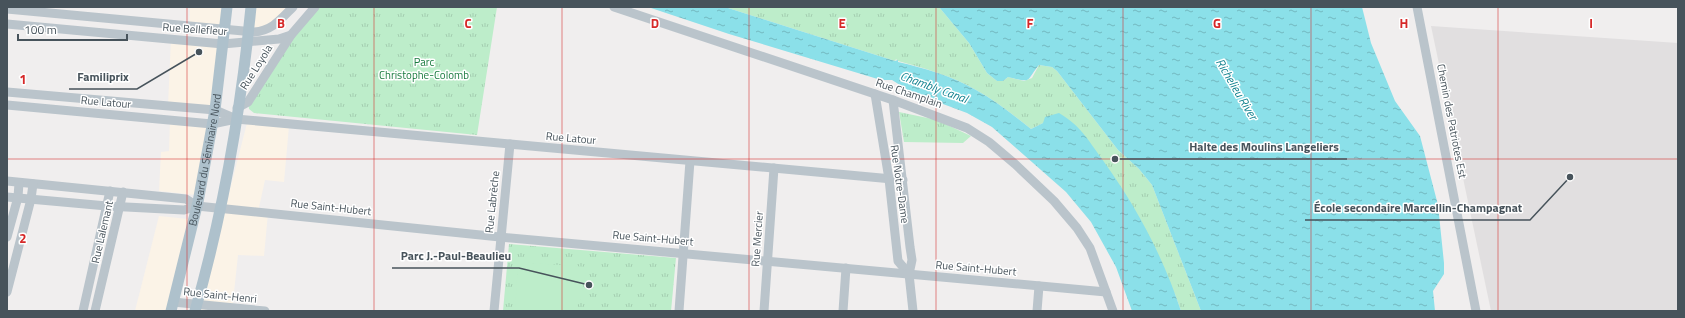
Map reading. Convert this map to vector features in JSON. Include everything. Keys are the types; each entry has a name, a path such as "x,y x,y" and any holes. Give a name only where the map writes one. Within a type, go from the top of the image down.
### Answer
{"main road":[{"name":"Boulevard du Séminaire Nord","path":"172,306 197,206 215,110 227,7"},
{"name":"Boulevard du Séminaire Nord","path":"196,308 219,209 237,113 251,7"}],"street":[{"name":"Rue Loyola","path":"248,37 272,28 292,7"},
{"name":"Rue Loyola","path":"237,113 248,102 291,34 315,7"},
{"name":"Rue Champlain","path":"614,7 893,100 967,128 989,142 1015,164 1054,201 1077,228 1090,248 1113,311"},
{"name":"Chemin des Patriotes Est","path":"1417,7 1476,311"},
{"name":"Rue Bellefleur","path":"7,9 225,28 248,37"},
{"path":"46,28 47,13"},
{"name":"Rue Bellefleur","path":"7,24 223,44 248,37"},
{"name":"Rue Loyola","path":"248,37 278,39 291,34"},
{"name":"Rue Latour","path":"7,92 215,110 510,144 904,180"},
{"path":"22,107 23,93"},
{"name":"Rue Notre-Dame","path":"875,94 889,179 898,261 909,274"},
{"name":"Rue Latour","path":"71,98 71,111"},
{"name":"Rue Notre-Dame","path":"893,100 904,180 912,260 909,274 913,311"},
{"name":"Rue Latour","path":"138,117 139,104"},
{"name":"Rue Latour","path":"7,105 212,124 237,113"},
{"path":"177,121 178,107"},
{"name":"Rue Labrèche","path":"494,311 510,144"},
{"path":"679,311 690,161"},
{"name":"Rue Mercier","path":"764,311 774,168"},
{"name":"Rue Saint-Hubert","path":"7,181 186,199 197,206 219,209 500,237 683,252 1106,292"},
{"path":"7,237 18,197 19,182"},
{"path":"7,291 31,199 33,184"},
{"name":"Rue Lalemant","path":"83,311 110,191"},
{"name":"Rue Lalemant","path":"95,311 123,192"},
{"name":"Rue Saint-Hubert","path":"7,197 120,207 184,210 197,206"},
{"path":"843,311 846,268"},
{"name":"Rue Lalemant","path":"92,274 104,277"},
{"path":"1037,311 1039,286"},
{"name":"Rue Saint-Henri","path":"172,306 265,311"}],"shaded area":[{"path":"190,7 227,7 225,28 189,26"},
{"path":"251,7 293,7 272,28 249,32"},
{"path":"1431,26 1678,43 1678,311 1491,311"},
{"path":"171,39 223,44 215,110 168,106"},
{"path":"170,120 212,124 196,195 159,191 161,152 169,151"},
{"path":"247,123 289,126 284,182 265,180 258,212 268,213 264,256 238,255 232,311 199,311"},
{"path":"159,216 188,219 171,311 135,311"}],"green space":[{"name":"Parc Christophe-Colomb","path":"318,7 497,7 477,135 254,113 249,109 248,102 291,39"},
{"path":"725,7 939,7 969,43 987,73 997,81 1003,81 1008,77 1024,81 1032,78 1039,65 1052,67 1057,71 1118,150 1139,169 1152,185 1201,311 1181,311 1175,294 1043,123 1031,129 983,94 967,85 938,73 898,61 896,59 895,61"},
{"path":"899,112 937,120 971,136 963,143 904,142"},
{"path":"509,244 676,258 671,311 503,311"},
{"path":"518,262 587,267 580,301 574,311 515,311"}],"water":[{"name":"Chambly Canal","path":"648,7 725,7 895,61 898,60 898,62 938,73 967,85 997,103 1031,129 1043,123 1045,117 1059,113 1079,128 1084,134 1126,195 1148,232 1166,271 1181,311 1132,311 1116,267 1091,222 1066,192 992,127 967,113 911,92 892,80 881,80 729,34"},
{"name":"Richelieu River","path":"939,7 1362,7 1371,43 1395,101 1420,136 1438,205 1444,274 1433,291 1435,311 1201,311 1152,185 1139,169 1118,150 1057,71 1052,67 1039,65 1028,80 1008,77 1003,81 997,81 987,73 969,43"}],"place":[{"name":"Familiprix","path":"199,52"},
{"name":"Halte des Moulins Langeliers","path":"1115,159"},
{"name":"École secondaire Marcellin-Champagnat","path":"1570,177"},
{"name":"Parc J.-Paul-Beaulieu","path":"589,285"}]}
